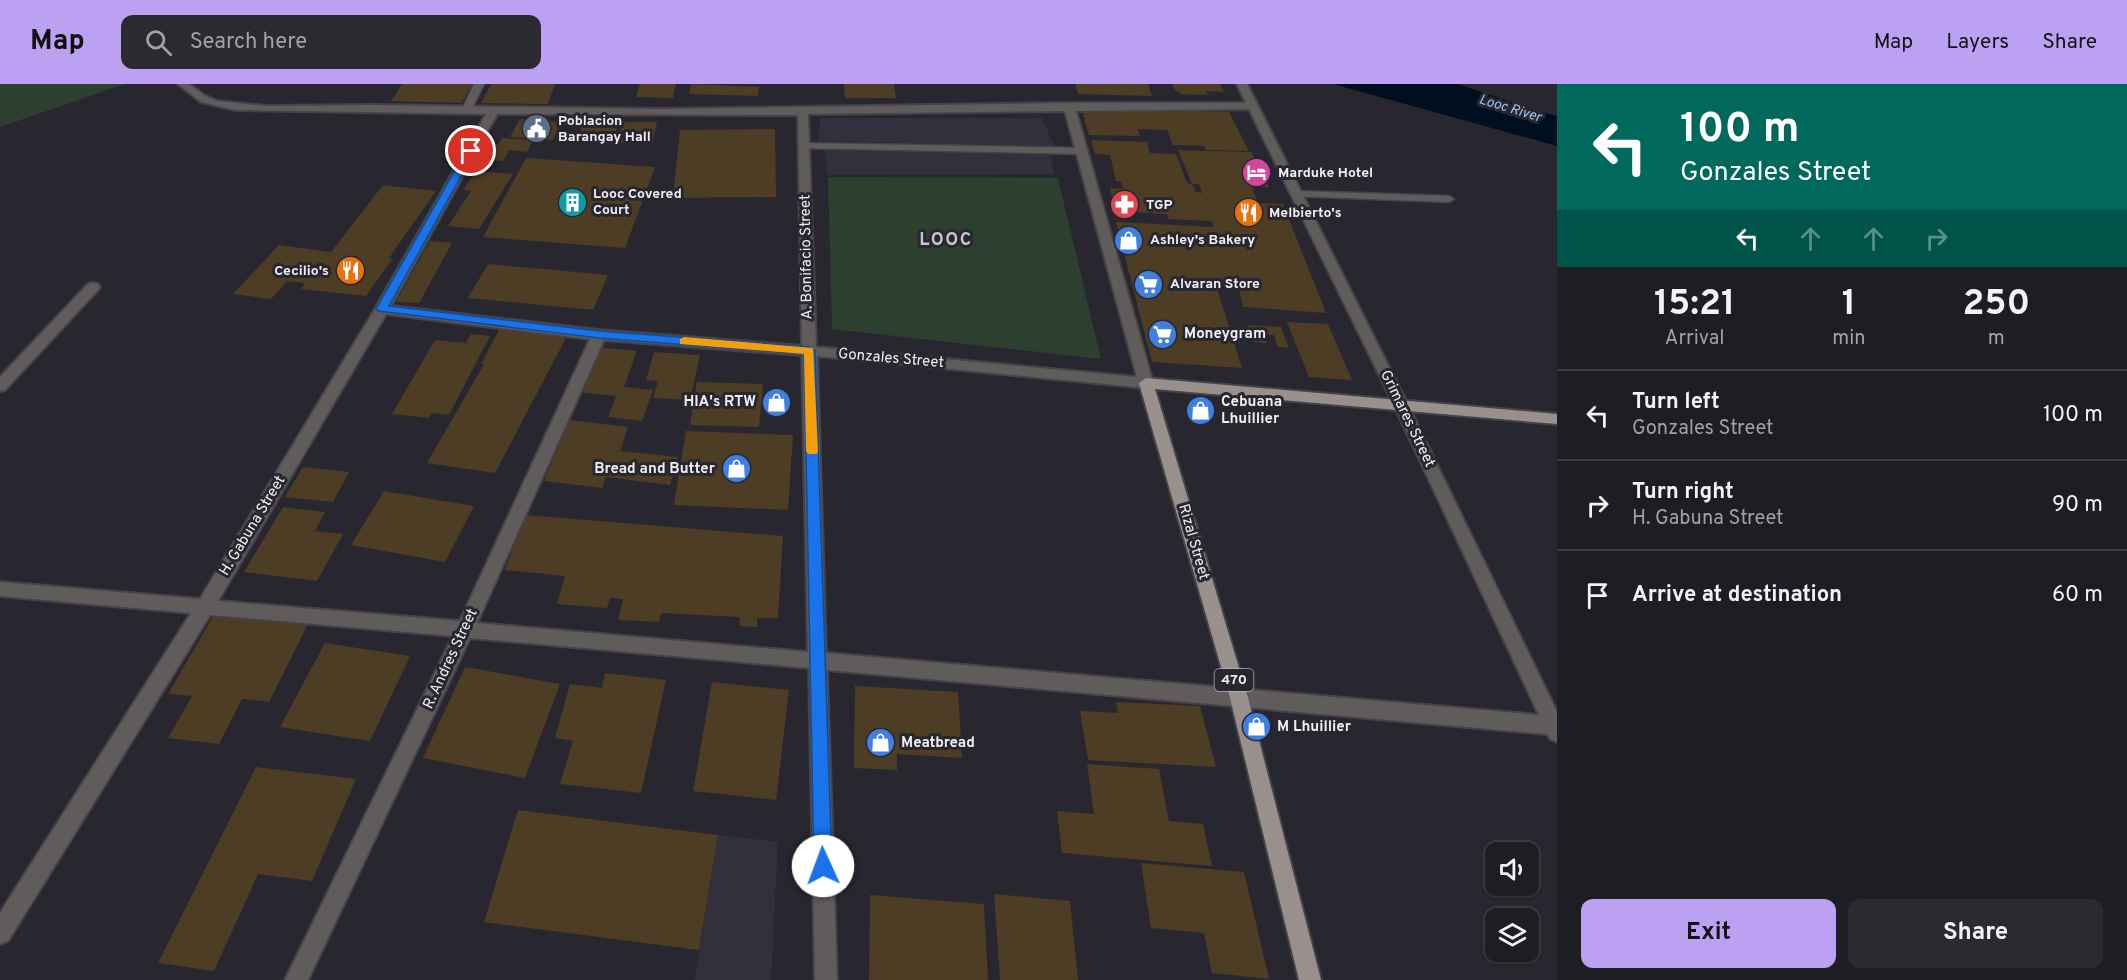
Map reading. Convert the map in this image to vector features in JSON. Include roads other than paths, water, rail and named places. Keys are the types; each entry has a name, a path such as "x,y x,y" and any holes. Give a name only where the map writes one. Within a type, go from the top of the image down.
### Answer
{"main road":[{"name":"Gonzales Street","path":"1146,383 1557,419"},
{"name":"Rizal Street","path":"1146,383 1239,698 1310,980"}],"street":[{"path":"183,84 195,95 215,105 246,109 354,107 493,111 803,111 1069,106 1253,106"},
{"name":"Grimares Street","path":"1242,84 1401,405 1555,730"},
{"name":"Rizal Street","path":"1069,106 1146,383"},
{"name":"H. Gabuna Street","path":"0,933 205,607 382,309 493,111"},
{"name":"A. Bonifacio Street","path":"803,111 826,980"},
{"path":"0,386 93,288"},
{"name":"Gonzales Street","path":"382,309 599,334 809,351 1146,383"},
{"name":"R. Andres Street","path":"296,980 465,630 599,334"},
{"path":"0,589 1239,698 1555,730"}],"lane":[{"path":"466,110 479,84"},
{"path":"804,146 1083,151"},
{"path":"1297,194 1449,199"}],"water":[{"name":"Looc River","path":"1333,84 1458,84 1557,116 1557,146"}],"place":[{"name":"Poblacion Barangay Hall","path":"537,129"},
{"name":"Marduke Hotel","path":"1257,173"},
{"name":"Looc Covered Court","path":"572,202"},
{"name":"TGP","path":"1125,205"},
{"name":"Melbierto's","path":"1248,213"},
{"name":"Ashley's Bakery","path":"1129,240"},
{"name":"Cecilio's","path":"350,271"},
{"name":"Alvaran Store","path":"1149,284"},
{"name":"Moneygram","path":"1163,334"},
{"name":"HIA's RTW","path":"777,402"},
{"name":"Cebuana Lhuillier","path":"1200,411"},
{"name":"Bread and Butter","path":"736,469"},
{"name":"M Lhuillier","path":"1256,727"},
{"name":"Meatbread","path":"880,743"}],"district":[{"name":"LOOC","path":"946,240"}]}
